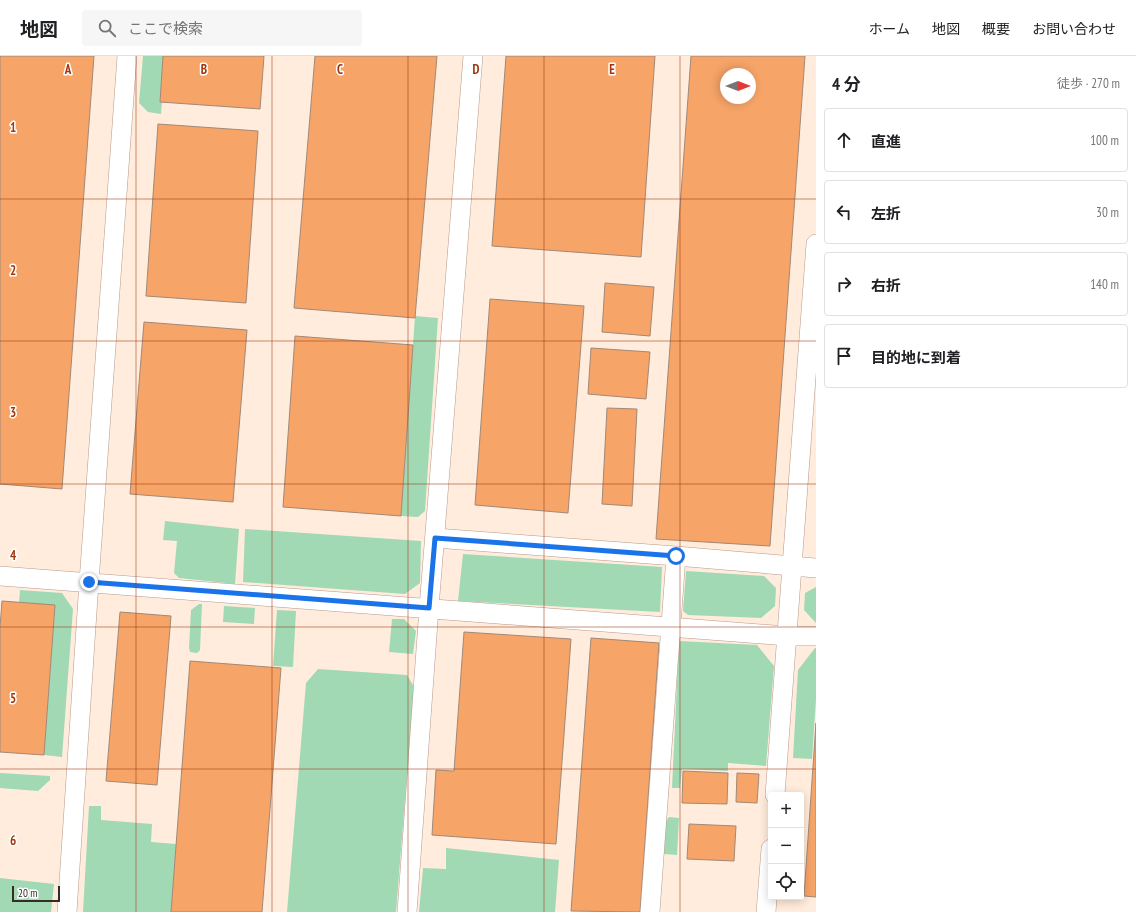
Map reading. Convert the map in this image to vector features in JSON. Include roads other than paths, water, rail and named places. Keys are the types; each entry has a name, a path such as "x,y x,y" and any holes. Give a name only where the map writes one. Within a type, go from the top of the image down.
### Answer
{"lane":[{"path":"67,912 127,56"},
{"path":"407,912 429,608 473,56"},
{"path":"775,792 816,244"},
{"path":"435,538 816,568"},
{"path":"650,912 676,556"},
{"path":"0,576 787,636 816,636"},
{"path":"766,912 770,864"}]}
